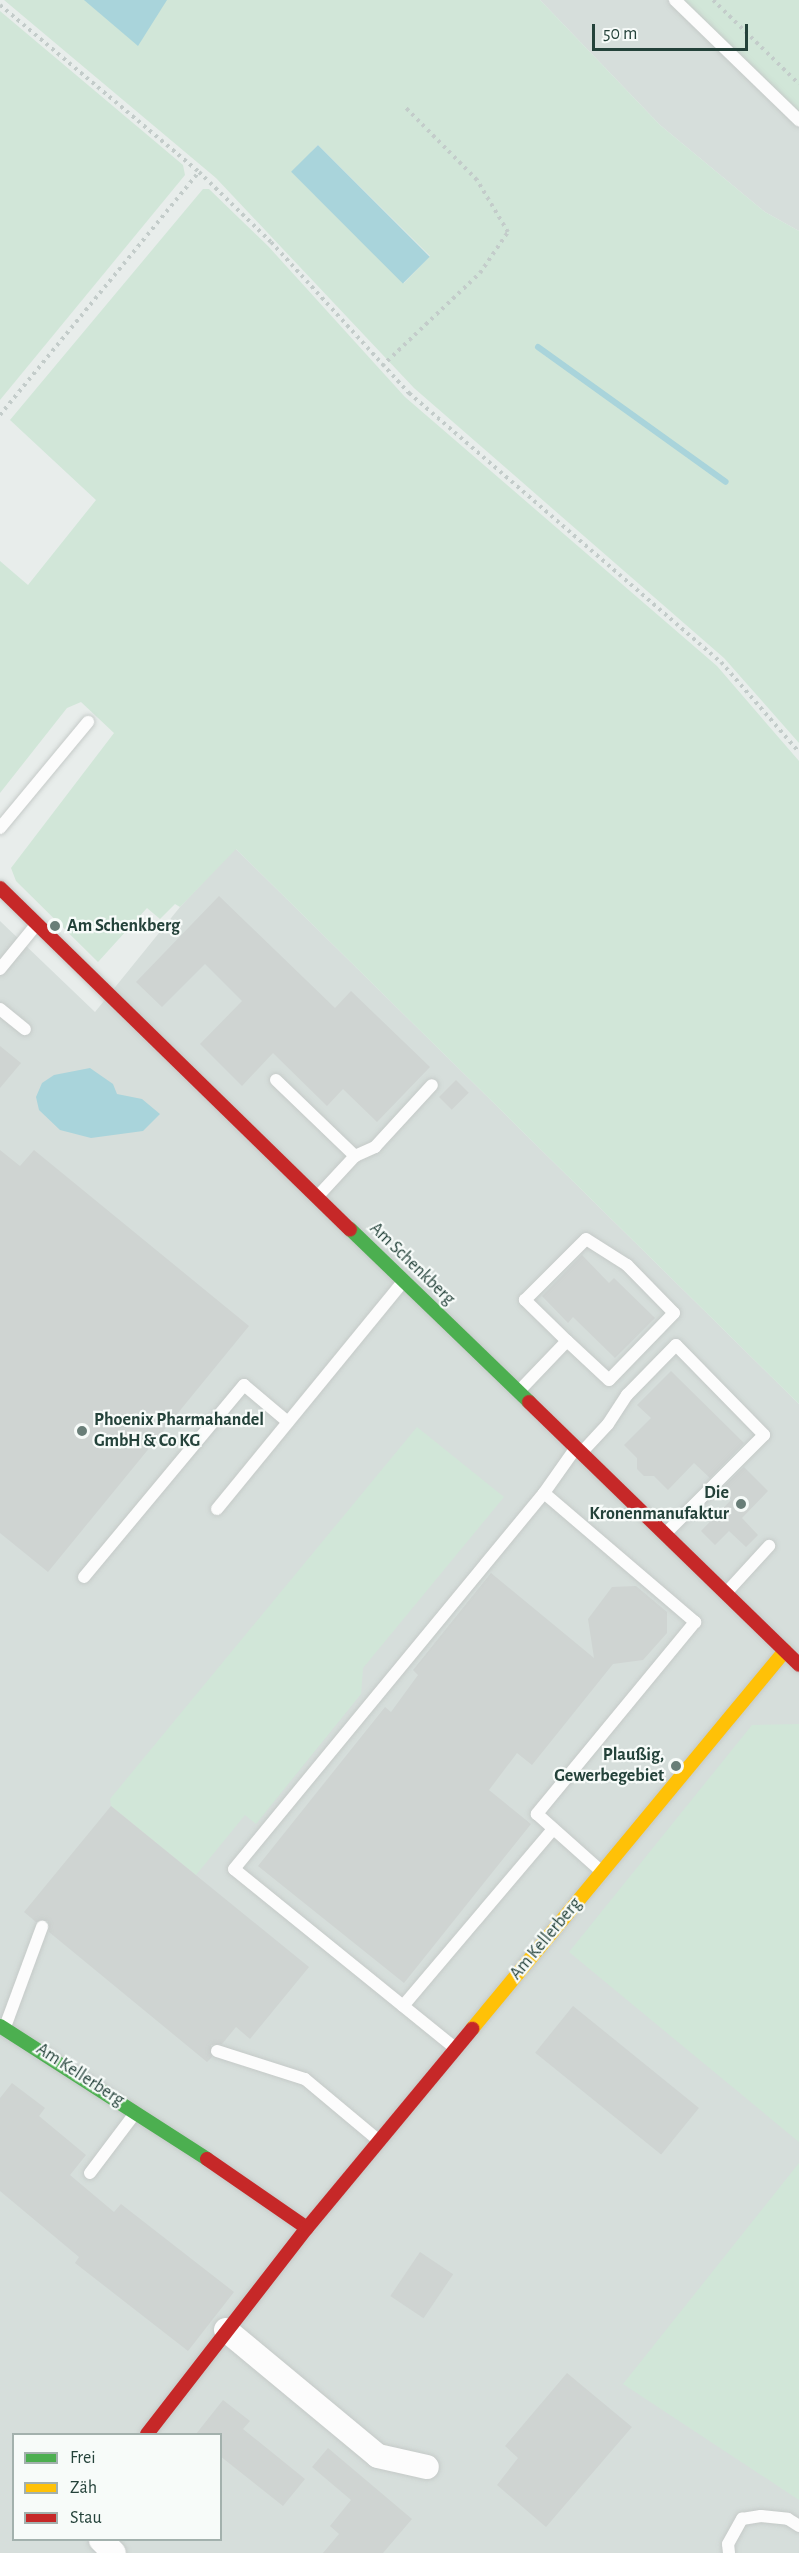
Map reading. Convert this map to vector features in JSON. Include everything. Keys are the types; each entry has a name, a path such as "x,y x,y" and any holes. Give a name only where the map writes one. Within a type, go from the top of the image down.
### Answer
{"street":[{"name":"Am Schenkberg","path":"0,888 726,1594 794,1656"},
{"name":"Am Kellerberg","path":"148,2433 307,2228 602,1871 794,1656"},
{"name":"Am Kellerberg","path":"2,2031 136,2111 307,2228"},
{"path":"226,2330 378,2456 427,2467"},
{"path":"102,2541 114,2553"}],"lane":[{"path":"675,0 799,120"},
{"path":"0,828 88,722"},
{"path":"0,969 37,924"},
{"path":"0,1009 25,1029"},
{"path":"276,1080 354,1156"},
{"path":"317,1196 354,1156 375,1147 432,1085"},
{"path":"586,1239 627,1265 674,1313 609,1380 567,1341 525,1300 586,1239"},
{"path":"217,1509 404,1281"},
{"path":"518,1392 567,1341"},
{"path":"455,2048 234,1869 578,1450 608,1425 627,1395 676,1345 764,1435 665,1534"},
{"path":"84,1576 244,1385 288,1422"},
{"path":"544,1493 695,1622 537,1814 602,1871"},
{"path":"726,1594 769,1546"},
{"path":"403,2006 553,1829"},
{"path":"2,2031 42,1927"},
{"path":"217,2051 305,2079 379,2141"},
{"path":"90,2173 136,2111"},
{"path":"729,2553 728,2544 742,2519 779,2518 799,2526"}],"path":[{"path":"713,0 799,84"},
{"path":"0,5 199,172 271,242 382,366 516,487 721,662 799,752"},
{"path":"382,366 480,273 508,232 477,180 405,107"},
{"path":"0,415 199,172"}],"shaded area":[{"path":"540,0 799,0 799,231 765,212 660,125"},
{"path":"235,848 799,1404 799,2553 0,2553 0,921 95,1012 180,907"}],"green space":[{"path":"4,0 540,0 660,125 765,212 799,231 799,743 724,658 414,388 216,178","holes":["318,145 430,256 404,283 292,172"]},
{"path":"683,0 799,0 799,112"},
{"path":"0,11 183,165 185,175 0,400"},
{"path":"203,189 209,189 268,246 405,397 717,666 799,761 799,1404 236,849 180,907 175,904 160,919 147,908 98,962 16,881 11,868 114,733 81,702 67,708 0,793 0,561 28,585 96,500 10,420"},
{"path":"417,1427 504,1497 363,1668 361,1694 256,1824 245,1815 196,1875 111,1806 110,1799"},
{"path":"799,1724 799,2142 569,1952 752,1725"},
{"path":"799,2163 799,2500 623,2384"}],"water":[{"path":"84,0 167,0 138,46"},
{"path":"318,145 430,257 403,284 291,172"},
{"path":"90,1068 113,1084 117,1094 142,1099 160,1114 143,1131 91,1138 60,1130 39,1110 36,1097 42,1083 54,1075"}],"building":[{"path":"219,896 335,1008 351,991 430,1067 377,1122 343,1089 327,1106 273,1053 242,1086 200,1044 242,1001 205,964 162,1007 136,982"},
{"path":"0,1046 21,1063 0,1088"},
{"path":"456,1080 469,1093 452,1110 439,1097"},
{"name":"Phoenix Pharmahandel GmbH & Co KG","path":"0,1150 20,1166 34,1150 249,1326 48,1572 0,1533"},
{"path":"582,1255 609,1283 614,1278 655,1318 615,1358 573,1317 568,1323 542,1296"},
{"path":"671,1371 744,1443 710,1478 694,1463 668,1490 654,1476 644,1476 637,1469 637,1458 624,1445 651,1418 637,1405"},
{"name":"Die Kronenmanufaktur","path":"744,1467 768,1491 742,1518 758,1535 746,1547 729,1531 715,1545 701,1531 731,1500 721,1489"},
{"path":"491,1573 594,1658 588,1619 612,1587 636,1586 667,1612 667,1633 643,1660 613,1664 532,1765 517,1753 489,1790 531,1824 404,1983 258,1866 385,1707 391,1712 418,1675 413,1670"},
{"path":"111,1806 309,1967 250,2039 236,2027 222,2044 211,2045 212,2057 207,2062 49,1932 48,1921 36,1922 24,1912"},
{"path":"573,2006 699,2108 661,2155 535,2053"},
{"path":"12,2083 45,2108 39,2116 86,2155 70,2175 114,2212 121,2204 234,2292 188,2351 75,2263 79,2257 0,2191 0,2098"},
{"path":"420,2252 453,2274 424,2318 390,2296"},
{"path":"567,2373 632,2427 546,2527 497,2485 518,2458 505,2446"},
{"path":"223,2400 250,2421 243,2429 305,2479 283,2506 222,2458 222,2433 197,2433"},
{"path":"328,2448 412,2519 383,2553 323,2553 339,2534 330,2526 351,2500 312,2467"}],"waterway":[{"path":"538,347 726,482"}],"traffic: fast":[{"path":"350,1229 529,1402"},
{"path":"0,2026 207,2159"}],"traffic: slow":[{"path":"472,2029 785,1651"}],"traffic: jam":[{"path":"0,888 350,1229"},
{"path":"529,1402 799,1665"},
{"path":"148,2433 307,2228 472,2029"},
{"path":"207,2159 307,2228"}],"place":[{"name":"Am Schenkberg","path":"55,926"},
{"name":"Phoenix Pharmahandel GmbH & Co KG","path":"82,1431"},
{"name":"Die Kronenmanufaktur","path":"741,1504"},
{"name":"Plaußig, Gewerbegebiet","path":"676,1766"}]}
